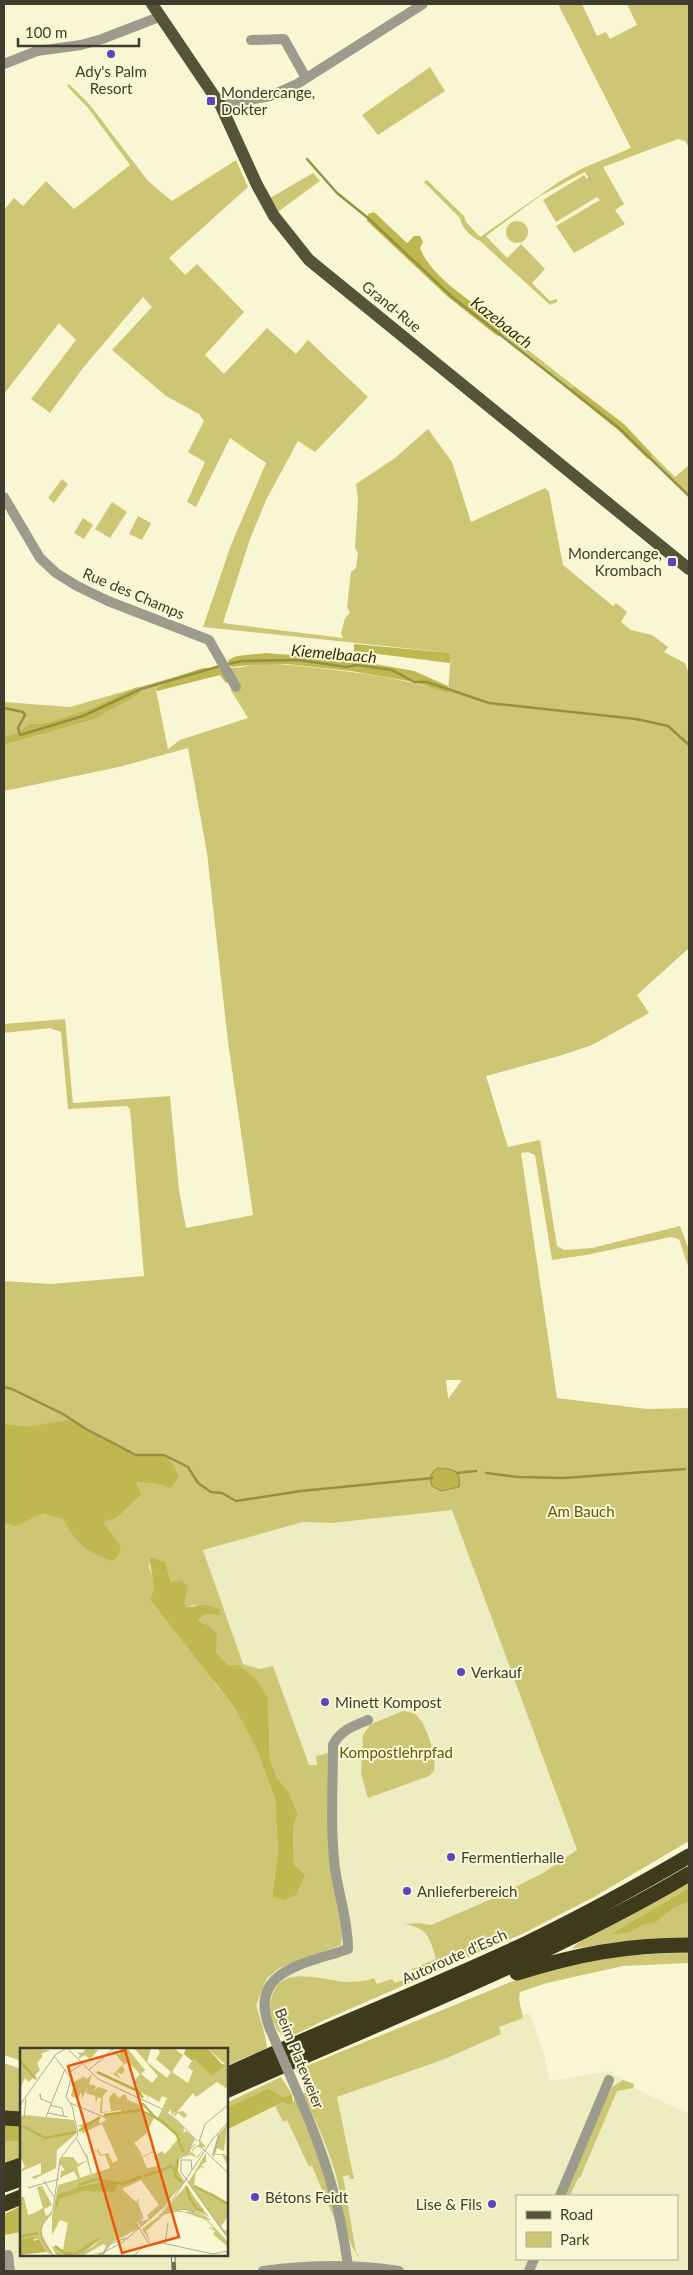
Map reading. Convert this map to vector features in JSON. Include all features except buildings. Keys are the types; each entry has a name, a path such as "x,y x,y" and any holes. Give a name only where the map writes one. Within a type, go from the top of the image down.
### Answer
{"highway":[{"name":"Autoroute d'Esch","path":"228,2074 311,2036 453,1977 527,1943 672,1866 689,1855"},
{"path":"228,2090 294,2060 376,2027 571,1939 689,1874"},
{"path":"376,2027 418,2014 516,1974 568,1957 619,1948 689,1945"},
{"path":"4,2118 20,2119"},
{"path":"4,2171 20,2165"},
{"path":"4,2185 20,2179"},
{"path":"4,2204 20,2197"}],"main road":[{"name":"Grand-Rue","path":"152,4 221,106 257,185 274,216 309,260 689,569"}],"street":[{"path":"221,106 270,96 306,78 422,4"},
{"path":"4,64 37,51 81,45 102,39 159,17"},
{"path":"251,40 284,39 306,78"},
{"name":"Rue des Champs","path":"4,497 40,558 56,573 108,601 209,640 236,687"},
{"name":"Beim Plateweier","path":"348,2266 341,2218 330,2174 270,2029 263,2004 266,1988 277,1976 348,1949 348,1933 335,1869 332,1824 333,1745 337,1737 345,1730 368,1720"},
{"path":"560,2195 609,2080"},
{"path":"8,2254 10,2271"},
{"path":"263,2271 348,2266 399,2271"}],"shaded area":[{"path":"374,212 407,243 414,236 420,236 423,242 420,248 426,260 435,271 505,329 503,337 496,335 448,297 367,221 368,214"},
{"path":"574,386 624,424 653,455 651,459 648,459 618,430 571,392 570,389"},
{"path":"354,644 451,653 450,663 354,651"},
{"path":"266,653 353,660 414,671 448,686 448,693 414,682 351,671 287,664 231,667 228,660 237,656"},
{"path":"203,668 221,668 228,682 226,683 220,675 157,691 156,689 181,675"},
{"path":"137,687 139,694 92,720 4,745 4,737 18,732 29,724 46,723 92,708"},
{"path":"69,1420 136,1454 164,1455 174,1466 179,1477 171,1488 155,1483 136,1482 141,1495 117,1517 103,1522 121,1547 117,1557 112,1561 83,1546 63,1519 43,1513 16,1526 4,1523 4,1424 26,1427"},
{"path":"438,1468 455,1471 460,1481 459,1487 441,1491 432,1486 431,1475"},
{"name":"Minett Kompost","path":"452,1509 577,1851 543,1873 487,1901 431,1925 407,1924 420,1927 428,1935 436,1959 412,1969 414,1976 394,1983 392,1979 377,1984 374,1978 361,1982 346,1982 301,1976 274,2022 275,2026 264,2031 256,2005 267,1978 280,1968 333,1949 328,1754 316,1756 317,1765 309,1766 273,1666 260,1669 243,1664 203,1550 303,1522 332,1523"},
{"path":"150,1557 165,1562 171,1582 181,1581 188,1586 184,1602 186,1607 208,1605 220,1610 219,1615 205,1614 198,1621 207,1625 217,1634 216,1652 228,1666 239,1665 256,1679 268,1698 270,1760 277,1777 289,1793 298,1814 293,1827 294,1865 305,1875 296,1895 283,1900 272,1896 278,1853 275,1799 256,1748 234,1707 150,1599 153,1594 154,1584"},
{"path":"689,1888 689,1901 673,1908 656,1922 642,1925 628,1933 612,1934"},
{"path":"530,2013 545,2058 550,2081 610,2071 623,2080 634,2084 634,2088 689,2114 689,2271 4,2271 4,2235 20,2232 20,2255 228,2255 228,2129 275,2106 283,2122 287,2120 309,2167 312,2166 334,2217 303,2094 325,2141 335,2172 354,2252 359,2256 356,2252 343,2176 349,2175 354,2179 337,2097 445,2059 501,2034 499,2027 523,2018 522,2015"},
{"path":"269,2088 283,2097 292,2094 293,2103 289,2105 283,2102 228,2129 228,2107"},
{"path":"4,2125 20,2126 20,2141 4,2141"},
{"path":"20,2206 20,2232 4,2235 4,2214"}],"green space":[{"path":"558,4 582,4 597,36 606,32 610,39 637,25 627,4 689,4 689,148 685,141 678,139 603,167 624,204 615,210 625,224 574,253 556,226 600,200 597,197 556,222 543,200 584,175 587,179 588,177 585,172 540,196 486,236 507,258 521,244 545,269 532,283 550,301 557,299 557,302 550,305 470,234 462,225 460,218 424,182 427,180 464,216 466,222 480,237 560,181 583,168 631,148"},
{"path":"430,67 445,91 378,135 362,115"},
{"name":"Am Bauch","path":"69,84 90,105 148,181 172,201 236,160 248,187 169,258 185,275 197,264 244,312 205,355 224,374 267,328 296,354 308,340 368,397 315,452 298,441 266,500 250,539 223,623 343,638 341,633 345,618 350,613 347,607 351,572 356,568 358,553 355,548 358,500 356,484 395,458 428,429 452,462 471,522 545,488 549,492 563,565 613,606 616,603 627,612 621,622 631,630 652,635 668,647 664,652 685,663 689,674 689,948 637,995 649,1013 592,1045 486,1076 508,1147 540,1140 557,1246 564,1250 592,1248 680,1226 689,1250 689,1269 679,1239 671,1237 586,1255 552,1260 535,1155 528,1152 521,1153 557,1398 647,1409 689,1408 689,1841 594,1897 524,1933 327,2019 286,2039 277,2030 274,2023 272,2023 270,2015 271,2000 278,1984 286,1979 306,1976 348,1982 374,1978 377,1984 392,1979 395,1983 414,1976 412,1969 436,1959 432,1945 424,1931 405,1924 419,1923 431,1925 487,1901 543,1873 577,1850 452,1510 332,1523 303,1522 203,1550 243,1664 260,1669 273,1666 309,1765 317,1765 316,1756 328,1753 343,1925 341,1945 280,1968 267,1978 256,2005 267,2048 228,2065 228,2048 20,2048 20,2061 4,2055 4,1281 51,1284 144,1276 130,1109 127,1106 68,1109 61,1032 50,1028 4,1033 4,1024 65,1019 73,1103 170,1096 179,1190 186,1228 253,1215 228,1042 207,853 188,748 119,767 4,791 4,745 92,720 137,688 92,708 46,723 29,724 18,732 4,737 4,702 70,707 181,675 156,690 168,749 180,740 248,718 230,689 236,687 227,669 261,664 300,666 384,677 448,692 451,653 203,627 231,545 266,463 230,438 196,507 187,502 205,462 188,452 204,421 199,414 166,396 112,350 152,307 143,297 83,368 50,413 31,399 76,340 59,323 4,394 4,210 14,198 23,206 46,181 74,209 130,165 88,108 67,86","holes":["446,1380 462,1380 448,1399","159,1560 165,1563 171,1582 186,1607 195,1605 205,1614 198,1621 154,1593 154,1580 149,1567 150,1562","214,1682 268,1698 270,1760 277,1777 289,1793 298,1814 293,1827 294,1866 272,1896 278,1853 275,1799 256,1748 234,1707"]},
{"path":"313,173 320,181 279,211 270,198"},
{"path":"517,221 525,224 528,232 525,240 517,243 509,240 506,232 509,224"},
{"path":"505,332 574,386 570,389 503,337"},
{"path":"653,455 675,477 689,465 689,496 651,459"},
{"path":"62,479 68,484 54,503 48,498"},
{"path":"112,502 127,512 110,538 95,529"},
{"path":"138,516 151,523 142,540 129,534"},
{"path":"83,518 93,525 84,539 74,533"},
{"name":"Kompostlehrpfad","path":"403,1711 416,1715 425,1727 433,1751 434,1771 429,1776 368,1798 361,1774 363,1735 371,1724"},
{"path":"689,1882 689,1939 619,1942 571,1949 582,1940"},
{"path":"689,1952 689,1963 623,1966 547,1983 520,1992 519,1999 523,2018 499,2027 501,2034 445,2059 337,2097 354,2179 350,2179 349,2175 343,2176 356,2252 361,2259 355,2251 350,2241 335,2172 325,2142 303,2094 305,2093 299,2069 518,1979 569,1964 621,1956"},
{"path":"4,2063 20,2069 20,2113 4,2113"},
{"path":"281,2077 292,2094 283,2097 269,2088 228,2107 228,2102"},
{"path":"623,2080 634,2084 633,2088 617,2091 580,2178 578,2178 570,2195 565,2195 611,2088"},
{"path":"295,2097 325,2175 334,2218 312,2166 309,2167 287,2120 283,2122 275,2106 283,2102 293,2103"},
{"path":"4,2141 20,2141 20,2158 4,2164"}],"waterway":[{"name":"Kazebaach","path":"307,159 337,193 368,218 451,296 619,428 689,496"},
{"name":"Kiemelbaach","path":"228,664 242,661 299,660 347,667 356,665 392,670 414,682 427,682 489,703 636,719 668,726 689,745"},
{"name":"Kiemelbaach","path":"4,708 23,712 25,715 18,728 20,735 83,716 141,689 220,666"},
{"path":"4,1387 12,1389 63,1414 86,1429 136,1455 164,1455 188,1467 198,1483 211,1492 222,1493 236,1501 301,1491 432,1478"},
{"path":"486,1473 518,1477 564,1478 685,1469"},
{"path":"457,1473 476,1471"}],"railway":[{"path":"173,2255 174,2271"}],"place":[{"name":"Ady's Palm Resort","path":"111,54"},
{"name":"Mondercange, Dokter","path":"211,101"},
{"name":"Mondercange, Krombach","path":"672,562"},
{"name":"Verkauf","path":"461,1672"},
{"name":"Minett Kompost","path":"325,1702"},
{"name":"Fermentierhalle","path":"451,1857"},
{"name":"Anlieferbereich","path":"407,1891"},
{"name":"Bétons Feidt","path":"255,2197"},
{"name":"Lise & Fils","path":"492,2204"}]}
